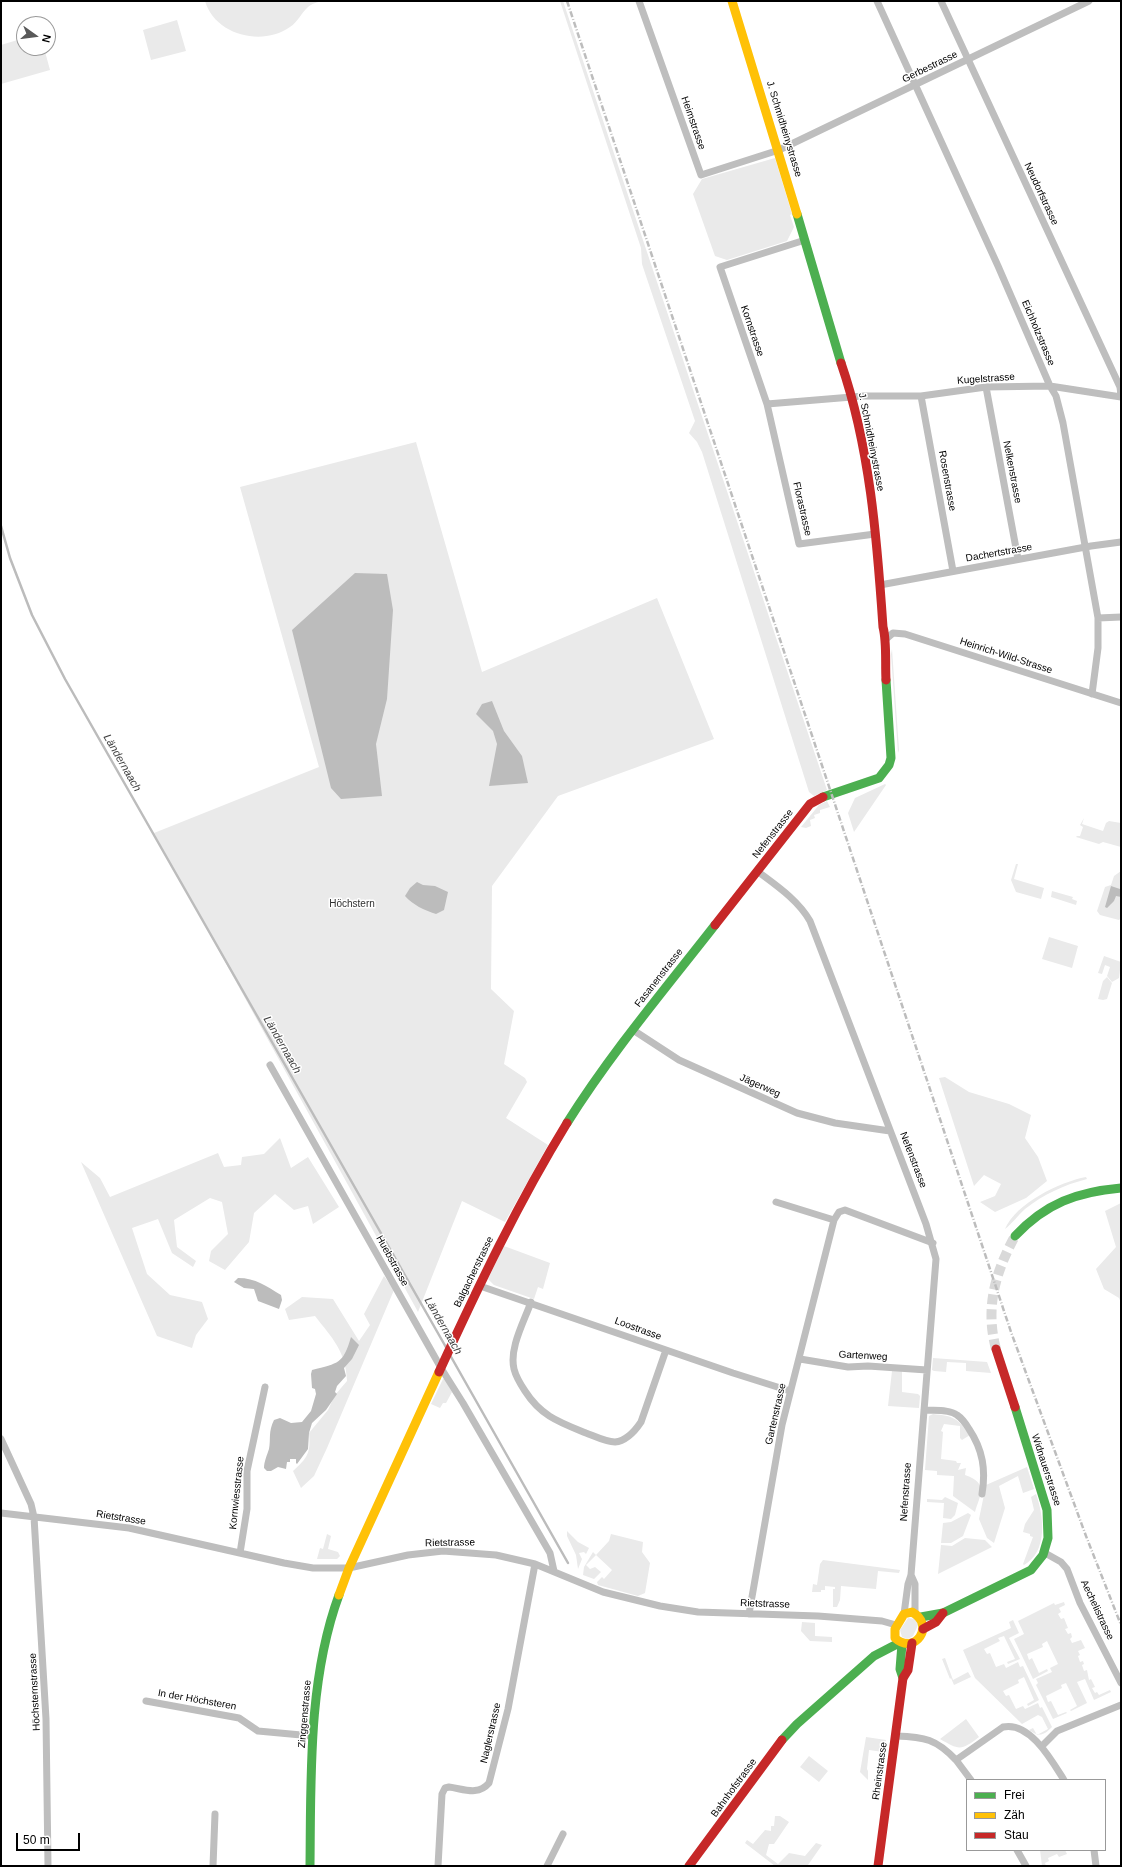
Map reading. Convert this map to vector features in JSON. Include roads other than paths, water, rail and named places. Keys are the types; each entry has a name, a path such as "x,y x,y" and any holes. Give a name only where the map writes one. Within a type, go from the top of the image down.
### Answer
{"street":[{"name":"Heimstrasse","path":"639,1 700,175 779,150"},
{"name":"J. Schmidheinystrasse","path":"732,1 779,150 833,338 853,397 868,471 883,627 886,639 884,645 891,749 889,765 879,778 817,798 810,804"},
{"name":"Eichholzstrasse","path":"877,1 1050,386 1056,396 1063,423 1098,618 1098,648 1092,694"},
{"name":"Neudorfstrasse","path":"941,1 1120,387 1121,396"},
{"name":"Gerbestrasse","path":"779,150 1089,1"},
{"name":"Kornstrasse","path":"767,404 720,267 805,240"},
{"name":"Kugelstrasse","path":"853,397 921,396 986,388 1050,386 1121,396"},
{"name":"Nelkenstrasse","path":"986,388 1018,559"},
{"name":"Rosenstrasse","path":"921,396 953,570"},
{"path":"767,404 853,397"},
{"name":"Florastrasse","path":"767,404 800,544 875,534"},
{"name":"Dachertstrasse","path":"880,585 953,570 1121,542"},
{"path":"1098,618 1121,617"},
{"name":"Heinrich-Wild-Strasse","path":"886,639 893,633 905,634 1121,703"},
{"name":"Nefenstrasse","path":"810,804 757,871 794,899 803,908 810,921 932,1243 936,1259 911,1575 908,1584 904,1614"},
{"name":"Fasanenstrasse","path":"580,1102 633,1030 757,871"},
{"name":"Jägerweg","path":"633,1030 679,1060 797,1113 835,1123 890,1131"},
{"name":"Huebstrasse","path":"270,1066 550,1553 554,1571"},
{"name":"Balgacherstrasse","path":"349,1568 508,1225 539,1168 580,1102"},
{"path":"1015,1236 1025,1224 1038,1213 1068,1197 1094,1190 1121,1188"},
{"path":"776,1202 834,1220 839,1212 845,1210 932,1243"},
{"name":"Gartenstrasse","path":"749,1614 782,1425 790,1391 800,1359 834,1220"},
{"name":"Loostrasse","path":"480,1286 531,1302 666,1350 790,1391"},
{"path":"531,1302 513,1353 514,1370 521,1385 532,1402 550,1418 600,1438 615,1442 627,1437 635,1431 641,1422 666,1350"},
{"name":"Widnauerstrasse","path":"918,1615 943,1613 1031,1570 1041,1560 1045,1553 1048,1540 1049,1515 996,1349"},
{"name":"Gartenweg","path":"800,1359 848,1367 868,1366 927,1370"},
{"name":"Kornwiesstrasse","path":"240,1553 246,1514 247,1471 264,1387"},
{"path":"924,1410 950,1412 963,1420 979,1445 983,1460 982,1494"},
{"name":"Höchsternstrasse","path":"1,1439 31,1504 34,1517 46,1719 48,1866"},
{"name":"Rietstrasse","path":"1,1512 129,1528 284,1563 313,1568 349,1568 408,1555 443,1551 496,1555 535,1564 603,1592 652,1604 698,1612 818,1616 882,1621 896,1625"},
{"name":"Aechelistrasse","path":"1045,1553 1061,1562 1067,1569 1080,1602 1121,1683"},
{"name":"Naglerstrasse","path":"438,1866 442,1794 445,1788 449,1787 477,1792 484,1789 489,1783 508,1709 535,1564"},
{"name":"Zinggenstrasse","path":"310,1866 312,1736 317,1691 326,1639 335,1606 349,1568"},
{"name":"Nefenstrasse","path":"911,1575 915,1584 918,1615"},
{"name":"Widnauerstrasse","path":"923,1629 936,1622 943,1613"},
{"path":"904,1614 918,1615 924,1624 918,1639 912,1643 899,1640 896,1625 904,1614"},
{"name":"Bahnhofstrasse","path":"690,1866 781,1742 797,1724 885,1648 891,1647 899,1640"},
{"name":"Rheinstrasse","path":"899,1640 900,1669 903,1678"},
{"name":"Rheinstrasse","path":"878,1866 903,1678 908,1670 912,1643"},
{"name":"In der Höchsteren","path":"146,1701 239,1718 258,1731 312,1736"},
{"path":"1042,1746 1057,1731 1121,1705"},
{"path":"956,1760 1003,1726 1011,1725 1019,1728 1042,1746 1063,1779"},
{"path":"896,1736 919,1738 938,1744 956,1760 970,1779"},
{"path":"213,1866 215,1814"},
{"path":"548,1866 563,1834"},
{"path":"1018,1851 1026,1866"},
{"path":"1094,1851 1096,1866"}],"waterway":[{"name":"Ländernaach","path":"1,526 10,558 32,615 65,679 447,1349"},
{"name":"Ländernaach","path":"450,1355 568,1563"}],"tunnel":[{"path":"996,1349 992,1319 994,1291 997,1277 1015,1236"}],"railway":[{"path":"567,1 1011,1332 1086,1536 1121,1625"}],"park label":[{"name":"Höchstern","path":"352,904"}]}
